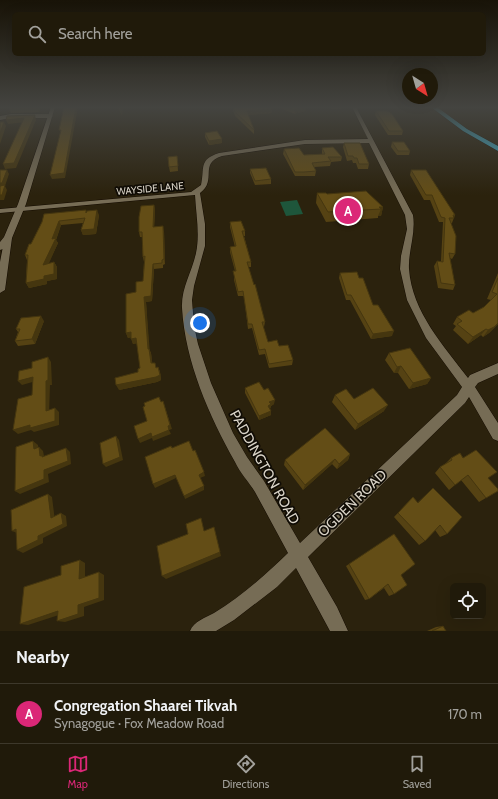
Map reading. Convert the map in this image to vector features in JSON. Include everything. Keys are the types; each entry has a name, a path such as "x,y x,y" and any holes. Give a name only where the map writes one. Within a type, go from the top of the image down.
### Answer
{"highway":[{"path":"476,136 498,149"},
{"path":"489,136 498,142"}],"street":[{"path":"0,290 8,238 33,174 44,136"},
{"path":"369,136 409,215 411,232 405,262 405,274 416,312 433,340 469,387 498,435"},
{"name":"WAYSIDE LANE","path":"0,211 196,193 206,180 207,162 216,156 297,143 371,140"},
{"name":"PADDINGTON ROAD","path":"196,193 198,195 201,251 192,273 186,307 189,330 202,371 215,408 238,454 258,484 331,613 338,631"},
{"path":"0,247 8,238"},
{"name":"OGDEN ROAD","path":"198,631 228,614 271,580 461,400 474,379 498,368"}],"green space":[{"path":"297,200 303,214 286,216 280,202"}],"building":[{"path":"16,136 26,136 14,163 3,164"},
{"path":"59,136 71,136 64,173 50,175"},
{"path":"207,136 220,136 222,139 209,141"},
{"path":"392,142 404,142 410,151 398,151"},
{"path":"344,143 360,143 369,164 359,164 357,158 348,156"},
{"path":"333,147 342,157 328,157 331,161 312,163 316,171 304,172 295,172 284,149 299,148 304,155 325,154 322,148"},
{"path":"177,156 178,166 169,167 168,157"},
{"path":"266,168 271,179 255,181 250,169"},
{"path":"0,170 7,170 2,183 0,183"},
{"path":"411,170 426,170 455,215 453,215 454,218 449,218 456,236 455,254 449,253 455,285 441,283 437,261 443,262 445,218 441,217 432,195 426,195"},
{"path":"5,185 2,195 0,195 0,186"},
{"path":"366,191 383,207 379,207 381,209 328,212 317,193 327,194"},
{"path":"154,205 153,227 163,226 164,259 162,260 162,263 153,264 151,296 144,297 148,349 151,363 155,363 156,368 158,367 160,375 116,385 115,378 138,372 138,369 140,368 136,338 131,339 131,332 126,333 126,294 136,292 136,282 143,281 145,256 143,257 142,232 139,232 139,217 141,206"},
{"path":"86,210 86,213 87,211 97,210 94,229 81,230 85,218 59,221 52,239 56,238 43,265 54,262 54,274 44,276 44,279 26,283 28,255 25,255 29,244 31,244 42,222 44,214"},
{"path":"241,221 245,231 242,231 251,262 247,262 254,285 255,284 265,322 262,322 268,342 277,340 279,346 288,345 293,360 269,364 265,349 259,350 252,324 248,324 243,291 238,292 233,271 236,271 230,247 236,246 230,222"},
{"path":"357,272 359,278 363,278 373,305 378,305 394,331 373,334 351,295 347,295 340,273"},
{"path":"498,278 498,323 494,327 488,330 486,329 473,337 457,324 462,321 457,317 469,310 473,313 484,307 497,294 492,292"},
{"path":"41,316 32,339 15,341 20,329 16,329 21,318"},
{"path":"410,348 431,378 413,383 401,366 397,367 389,353"},
{"path":"48,357 46,411 55,408 55,421 30,428 30,425 13,430 18,399 32,395 33,377 18,381 19,371 32,368 32,362"},
{"path":"259,382 264,390 268,388 275,400 269,402 271,404 268,406 271,411 259,416 245,388"},
{"path":"373,388 388,405 358,424 335,395 346,389 354,399"},
{"path":"159,397 161,402 163,401 170,425 168,426 169,430 152,437 151,433 138,439 134,426 147,421 143,407 145,406 144,403"},
{"path":"325,428 350,454 339,464 335,459 305,485 285,460"},
{"path":"116,436 120,457 103,464 100,443"},
{"path":"33,441 34,449 39,447 40,456 42,455 42,457 66,448 68,461 44,470 44,479 15,491 16,447"},
{"path":"189,441 193,451 195,450 204,472 199,475 204,486 184,496 175,475 153,484 145,457 171,446 172,448"},
{"path":"476,450 497,472 488,478 498,489 498,491 486,498 468,475 455,485 440,467 460,453 463,458"},
{"path":"433,488 462,517 447,534 440,525 425,541 398,513 413,497 418,503"},
{"path":"48,494 51,518 61,513 63,524 38,536 38,540 17,550 16,529 12,531 11,510"},
{"path":"201,518 204,531 214,527 220,552 162,576 157,546 188,534 186,524"},
{"path":"394,534 415,564 401,575 407,585 394,594 388,584 369,599 349,564"},
{"path":"80,560 79,579 99,572 99,598 78,605 78,614 57,621 58,611 20,624 24,587 61,575 61,566"},
{"path":"443,626 446,631 432,631"}],"place":[{"name":"Congregation Shaarei Tikvah","path":"348,211"}]}
